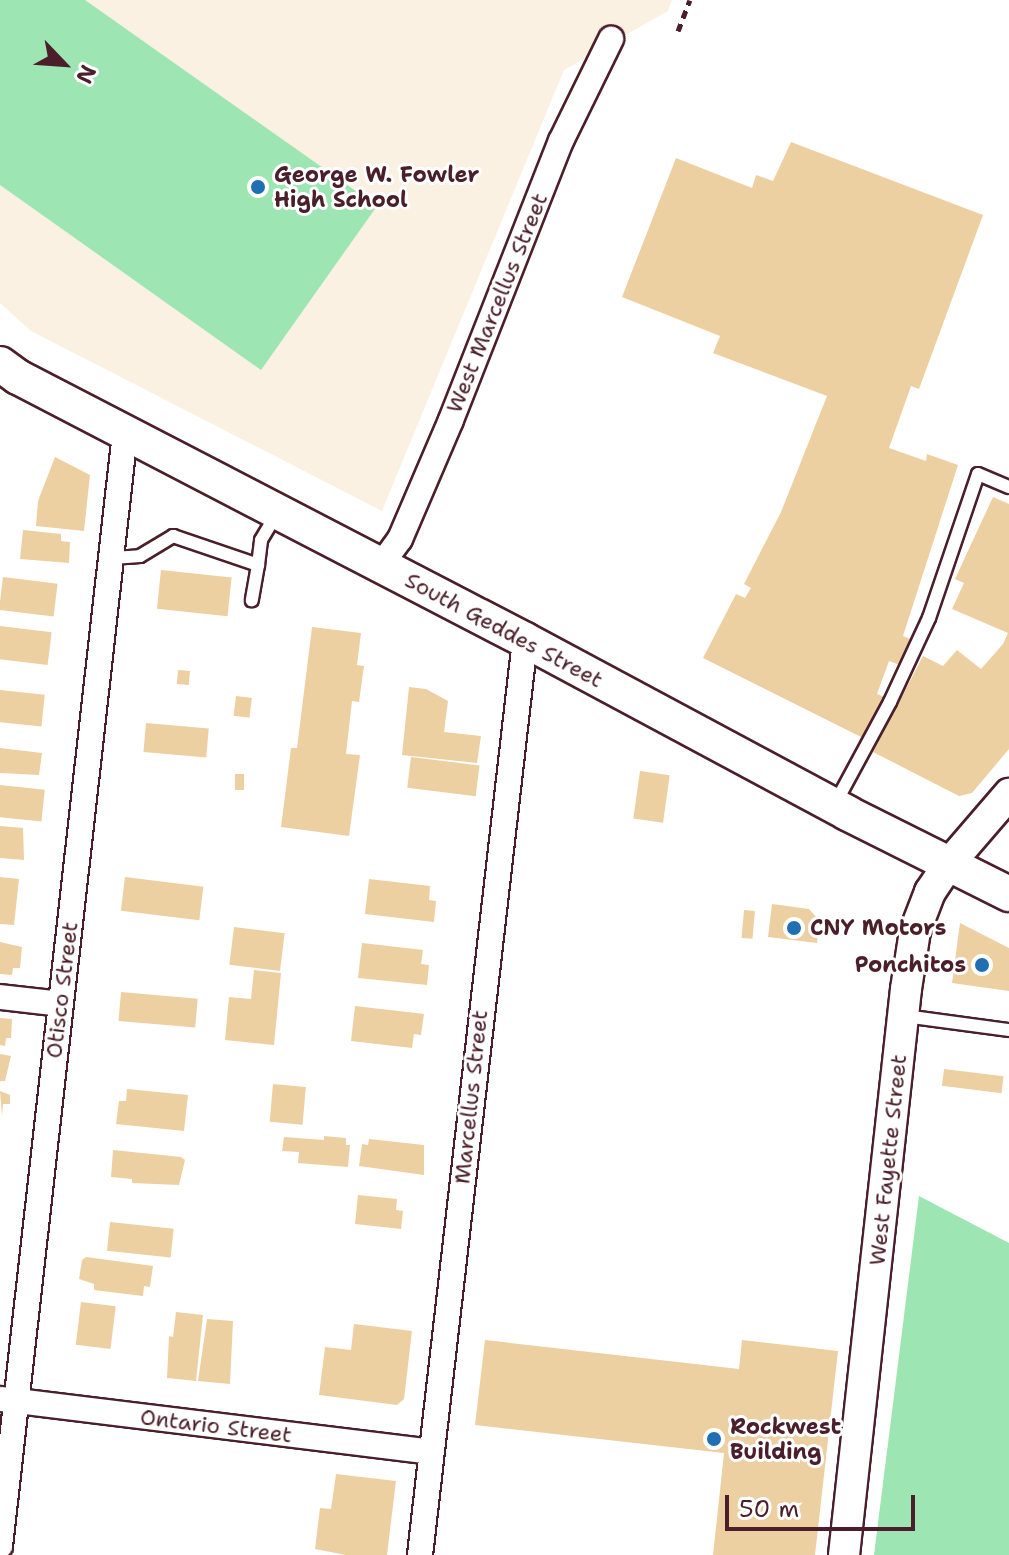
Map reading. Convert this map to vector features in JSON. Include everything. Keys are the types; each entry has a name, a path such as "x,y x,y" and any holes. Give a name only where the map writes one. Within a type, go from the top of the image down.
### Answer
{"main road":[{"name":"South Geddes Street","path":"0,364 125,433 525,640 834,806 1009,894"}],"street":[{"name":"West Marcellus Street","path":"381,565 406,526 561,141 611,39"},
{"name":"Otisco Street","path":"0,1546 8,1400 61,1004 125,433"},
{"name":"Marcellus Street","path":"420,1555 525,640"},
{"name":"West Fayette Street","path":"844,1555 903,1015 915,931 930,892 948,865 1009,794"},
{"path":"0,997 61,1004"},
{"name":"Ontario Street","path":"8,1400 431,1452"}],"lane":[{"path":"834,806 890,702 929,618 978,474 1009,487"},
{"path":"252,600 261,540 278,512"},
{"path":"113,558 140,556 173,536 258,565"},
{"path":"903,1015 1009,1030"}],"path":[{"path":"678,31 690,0"}],"shaded area":[{"name":"George W. Fowler High School","path":"0,0 672,0 668,11 564,70 382,511 31,331 0,303"}],"green space":[{"path":"0,0 85,0 377,206 261,370 0,185"},
{"path":"919,1196 1009,1243 1009,1555 874,1555"}],"building":[{"path":"791,142 983,215 919,389 911,386 889,448 926,461 927,454 958,465 903,636 910,639 900,665 889,661 877,694 885,697 865,739 703,658 736,594 745,598 751,588 744,584 781,512 827,396 713,353 720,336 622,297 676,158 752,188 756,175 773,181"},
{"path":"55,457 90,475 84,531 36,526 38,501"},
{"path":"993,497 1009,504 1009,749 972,793 959,796 873,752 923,656 943,666 957,650 981,669 1003,644 1008,633 952,609 964,583 955,579"},
{"path":"23,530 61,534 61,541 70,542 69,563 20,559"},
{"path":"161,570 232,577 228,616 157,609"},
{"path":"3,577 58,584 54,616 0,610"},
{"path":"0,626 52,632 48,665 0,659"},
{"path":"312,627 361,633 357,665 364,666 359,702 352,701 346,754 360,755 349,836 281,827 291,748 297,748"},
{"path":"178,670 190,671 189,685 177,684"},
{"path":"409,687 426,689 448,701 444,732 481,736 477,763 402,755"},
{"path":"0,690 45,695 41,727 0,722"},
{"path":"236,696 252,698 249,718 234,716"},
{"path":"146,723 209,728 206,757 143,752"},
{"path":"0,748 42,753 39,775 0,773"},
{"path":"411,757 479,765 476,796 407,788"},
{"path":"640,771 670,775 663,823 633,819"},
{"path":"235,774 244,774 244,790 235,790"},
{"path":"0,785 45,790 41,822 0,817"},
{"path":"0,826 23,828 24,860 0,858"},
{"path":"0,877 19,879 14,925 0,924"},
{"path":"125,877 203,887 199,920 121,911"},
{"path":"369,879 430,886 429,900 436,901 434,922 365,914"},
{"name":"CNY Motors","path":"772,904 809,909 819,920 817,943 768,937"},
{"path":"744,910 755,911 753,939 742,938"},
{"name":"Ponchitos","path":"960,923 1009,948 1009,991 952,983"},
{"path":"234,927 285,933 280,971 229,965"},
{"path":"0,942 22,947 20,968 13,968 12,975 0,974"},
{"path":"362,943 423,950 421,964 429,965 427,985 358,978"},
{"path":"254,970 281,973 274,1045 225,1040 229,997 251,999"},
{"path":"121,992 198,999 195,1028 118,1021"},
{"path":"355,1006 424,1014 421,1035 414,1034 412,1048 351,1041"},
{"path":"0,1018 12,1019 11,1038 6,1038 5,1046 0,1045"},
{"path":"0,1054 11,1056 5,1081 0,1081"},
{"path":"944,1069 1004,1076 1001,1093 942,1086"},
{"path":"273,1084 306,1087 303,1125 270,1122"},
{"path":"127,1089 188,1095 184,1131 116,1124 119,1101 126,1101"},
{"path":"0,1091 10,1095 10,1104 3,1104 2,1116"},
{"path":"324,1136 346,1138 346,1145 350,1145 348,1167 298,1163 299,1152 282,1151 284,1137 324,1140"},
{"path":"369,1139 424,1145 424,1175 359,1166 362,1144 368,1145"},
{"path":"113,1150 181,1157 185,1160 179,1185 132,1183 132,1179 111,1177"},
{"path":"358,1195 397,1199 396,1210 403,1211 401,1229 355,1224"},
{"path":"110,1222 174,1229 171,1258 107,1251"},
{"path":"86,1257 153,1266 150,1287 144,1286 143,1296 94,1290 94,1284 79,1279 82,1260"},
{"path":"81,1302 116,1306 110,1349 76,1345"},
{"path":"176,1312 203,1315 196,1381 167,1378 169,1336 173,1337"},
{"path":"207,1319 233,1321 230,1384 198,1381"},
{"path":"354,1324 412,1331 404,1399 397,1405 319,1395 325,1347 351,1350"},
{"name":"Rockwest Building","path":"485,1340 739,1369 742,1340 838,1351 815,1555 713,1555 724,1453 475,1425"},
{"path":"336,1474 396,1481 387,1555 346,1555 315,1549 320,1508 331,1509"}],"place":[{"name":"George W. Fowler High School","path":"258,187"},
{"name":"CNY Motors","path":"794,928"},
{"name":"Ponchitos","path":"982,965"},
{"name":"Rockwest Building","path":"714,1439"}]}
